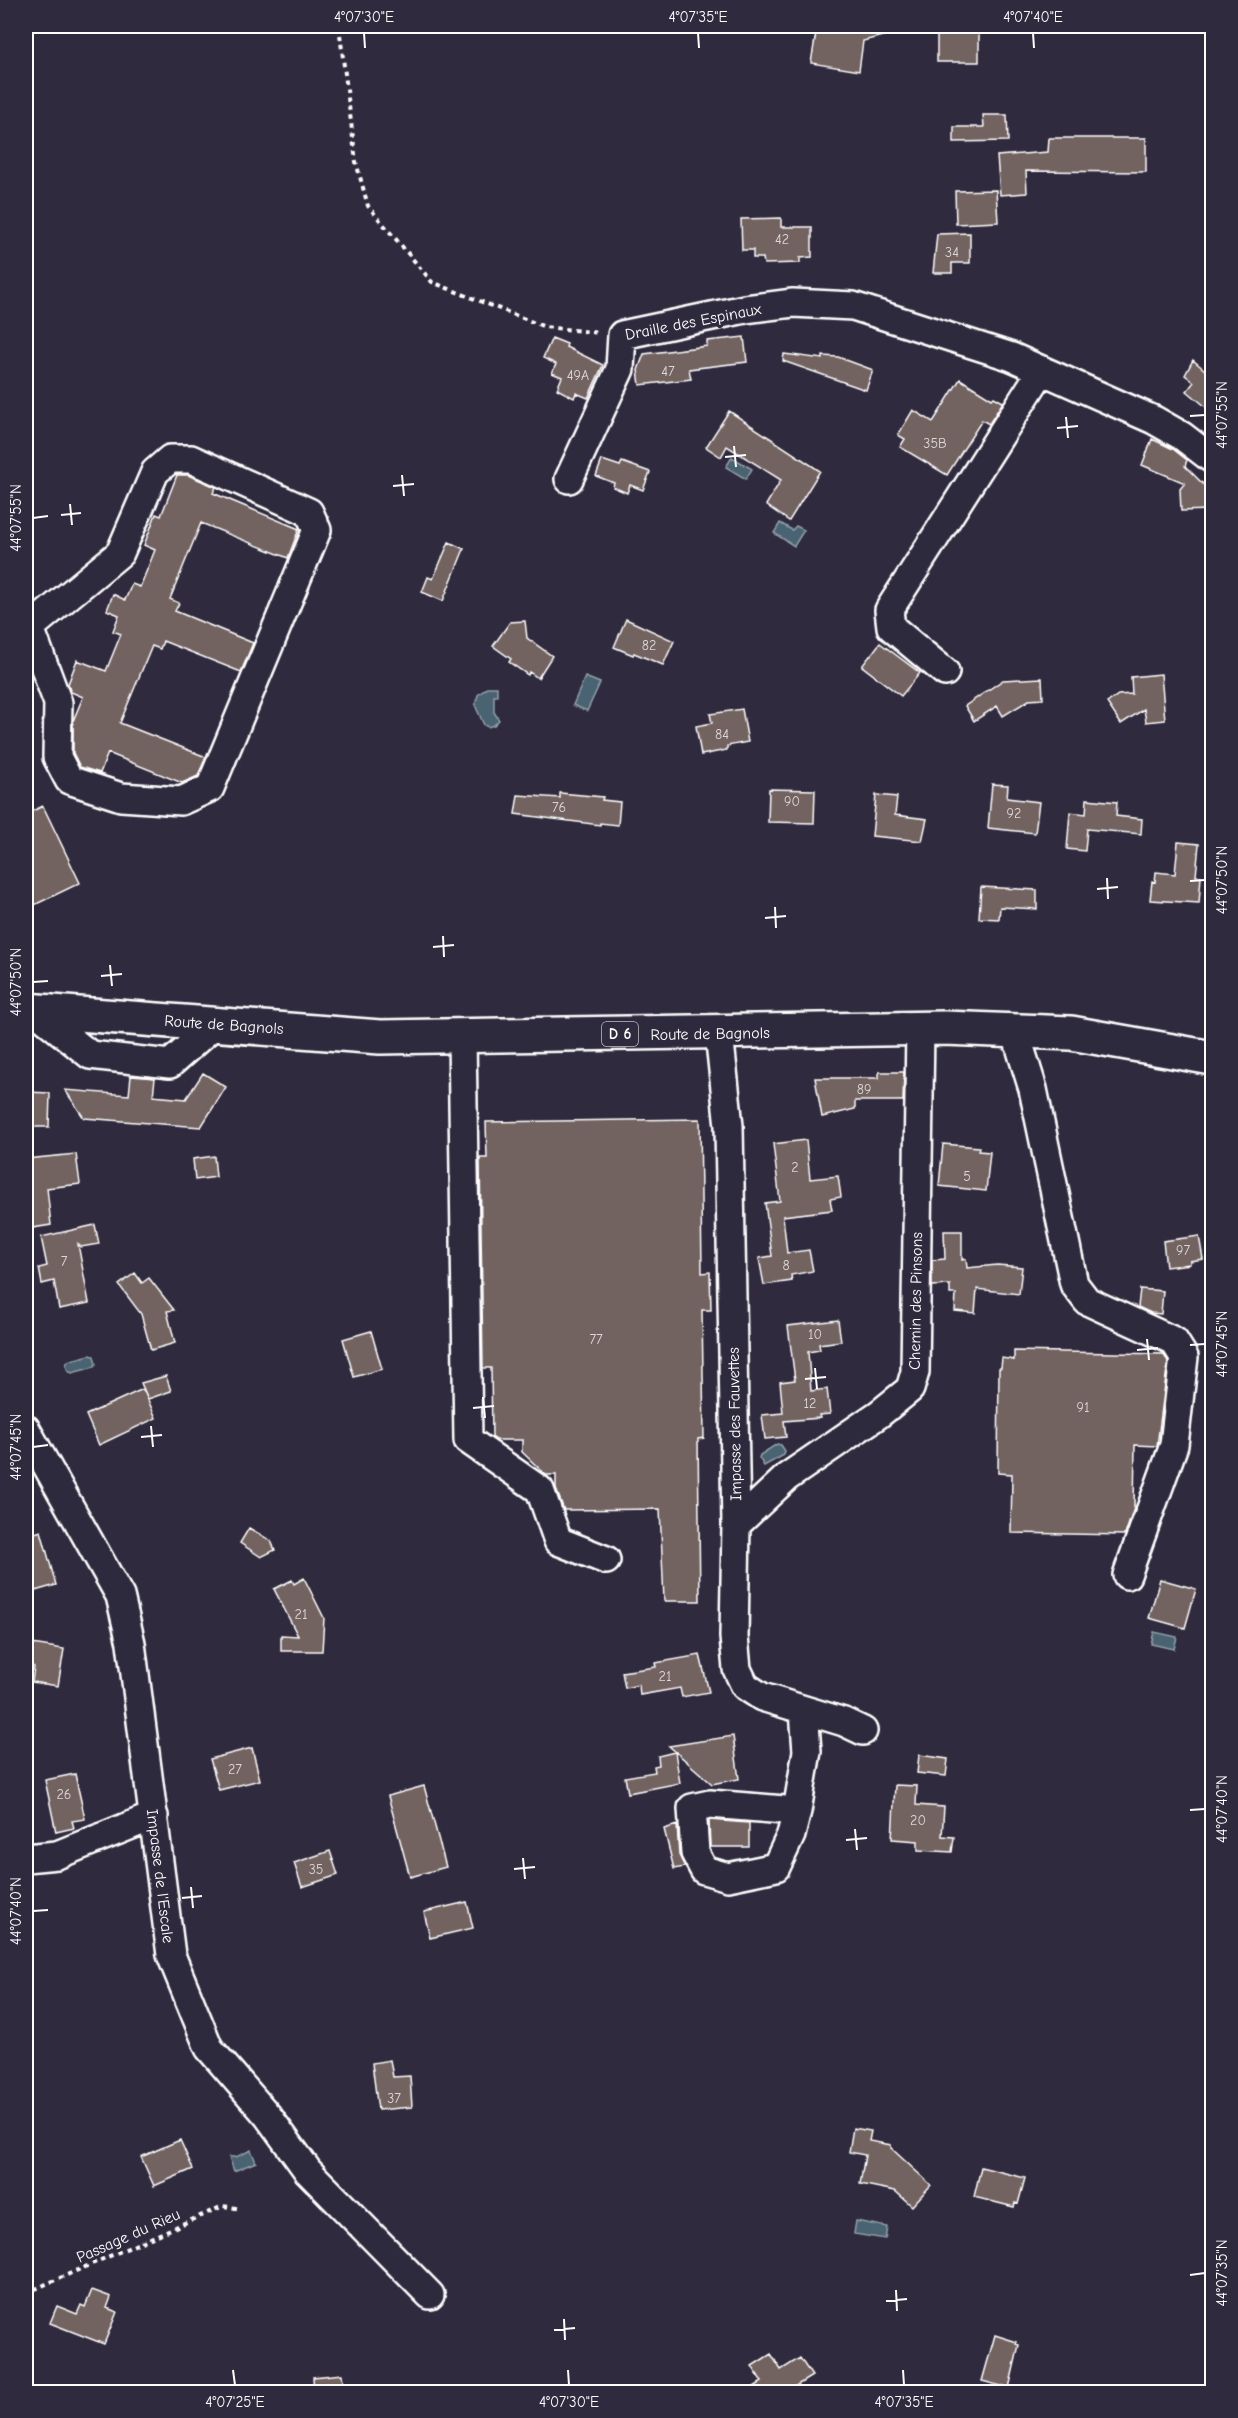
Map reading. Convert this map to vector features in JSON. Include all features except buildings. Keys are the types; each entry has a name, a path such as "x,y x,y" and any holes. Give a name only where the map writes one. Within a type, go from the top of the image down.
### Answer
{"main road":[{"name":"Route de Bagnols","path":"30,1010 380,1037 920,1028 1071,1033 1212,1058"}],"street":[{"name":"Draille des Espinaux","path":"622,335 745,309 793,303 853,306 1012,357 1154,420 1182,436 1212,459"},
{"path":"569,479 620,369 622,335"},
{"path":"945,672 891,627 889,610 1042,370"},
{"path":"170,459 191,459 309,512 314,521 317,530 210,788 181,801 121,797 69,780 57,756 58,703 28,630 120,553 156,472 170,459"},
{"path":"30,1010 90,1055 170,1064 216,1023"},
{"name":"Chemin des Pinsons","path":"736,1525 787,1477 879,1414 910,1389 915,1372 920,1028"},
{"path":"1014,1031 1033,1089 1074,1284 1087,1301 1174,1341 1184,1357 1174,1445 1127,1575"},
{"name":"Impasse des Fauvettes","path":"719,1033 729,1126 736,1525 734,1637 737,1669 745,1686 762,1697 844,1722 863,1731"},
{"path":"462,1036 468,1440 540,1490 558,1540 606,1560"},
{"name":"Impasse de l'Escale","path":"28,1438 120,1596 131,1643 171,1955 209,2048 268,2116 308,2171 430,2295"},
{"path":"797,1811 807,1751 804,1711"},
{"path":"26,1858 57,1855 154,1816"}],"path":[{"name":"Draille des Espinaux","path":"339,26 357,162 368,206 432,282 545,327 622,335"},
{"name":"Passage du Rieu","path":"26,2293 223,2206 241,2209"}],"water":[{"path":"732,457 752,469 746,479 726,467"},
{"path":"780,523 792,530 796,526 804,530 794,546 774,533"},
{"path":"585,677 600,683 587,711 573,705"},
{"path":"488,687 497,687 497,696 494,696 494,712 499,720 488,727 484,725 475,705 478,695"},
{"path":"94,1356 96,1364 94,1367 72,1373 68,1371 66,1365 68,1361"},
{"path":"777,1444 781,1445 785,1451 784,1455 764,1466 759,1458 760,1455"},
{"path":"1154,1632 1177,1637 1174,1649 1151,1644"},
{"path":"251,2150 256,2162 234,2171 229,2157 236,2157"},
{"path":"856,2221 887,2227 885,2239 854,2234"}]}
